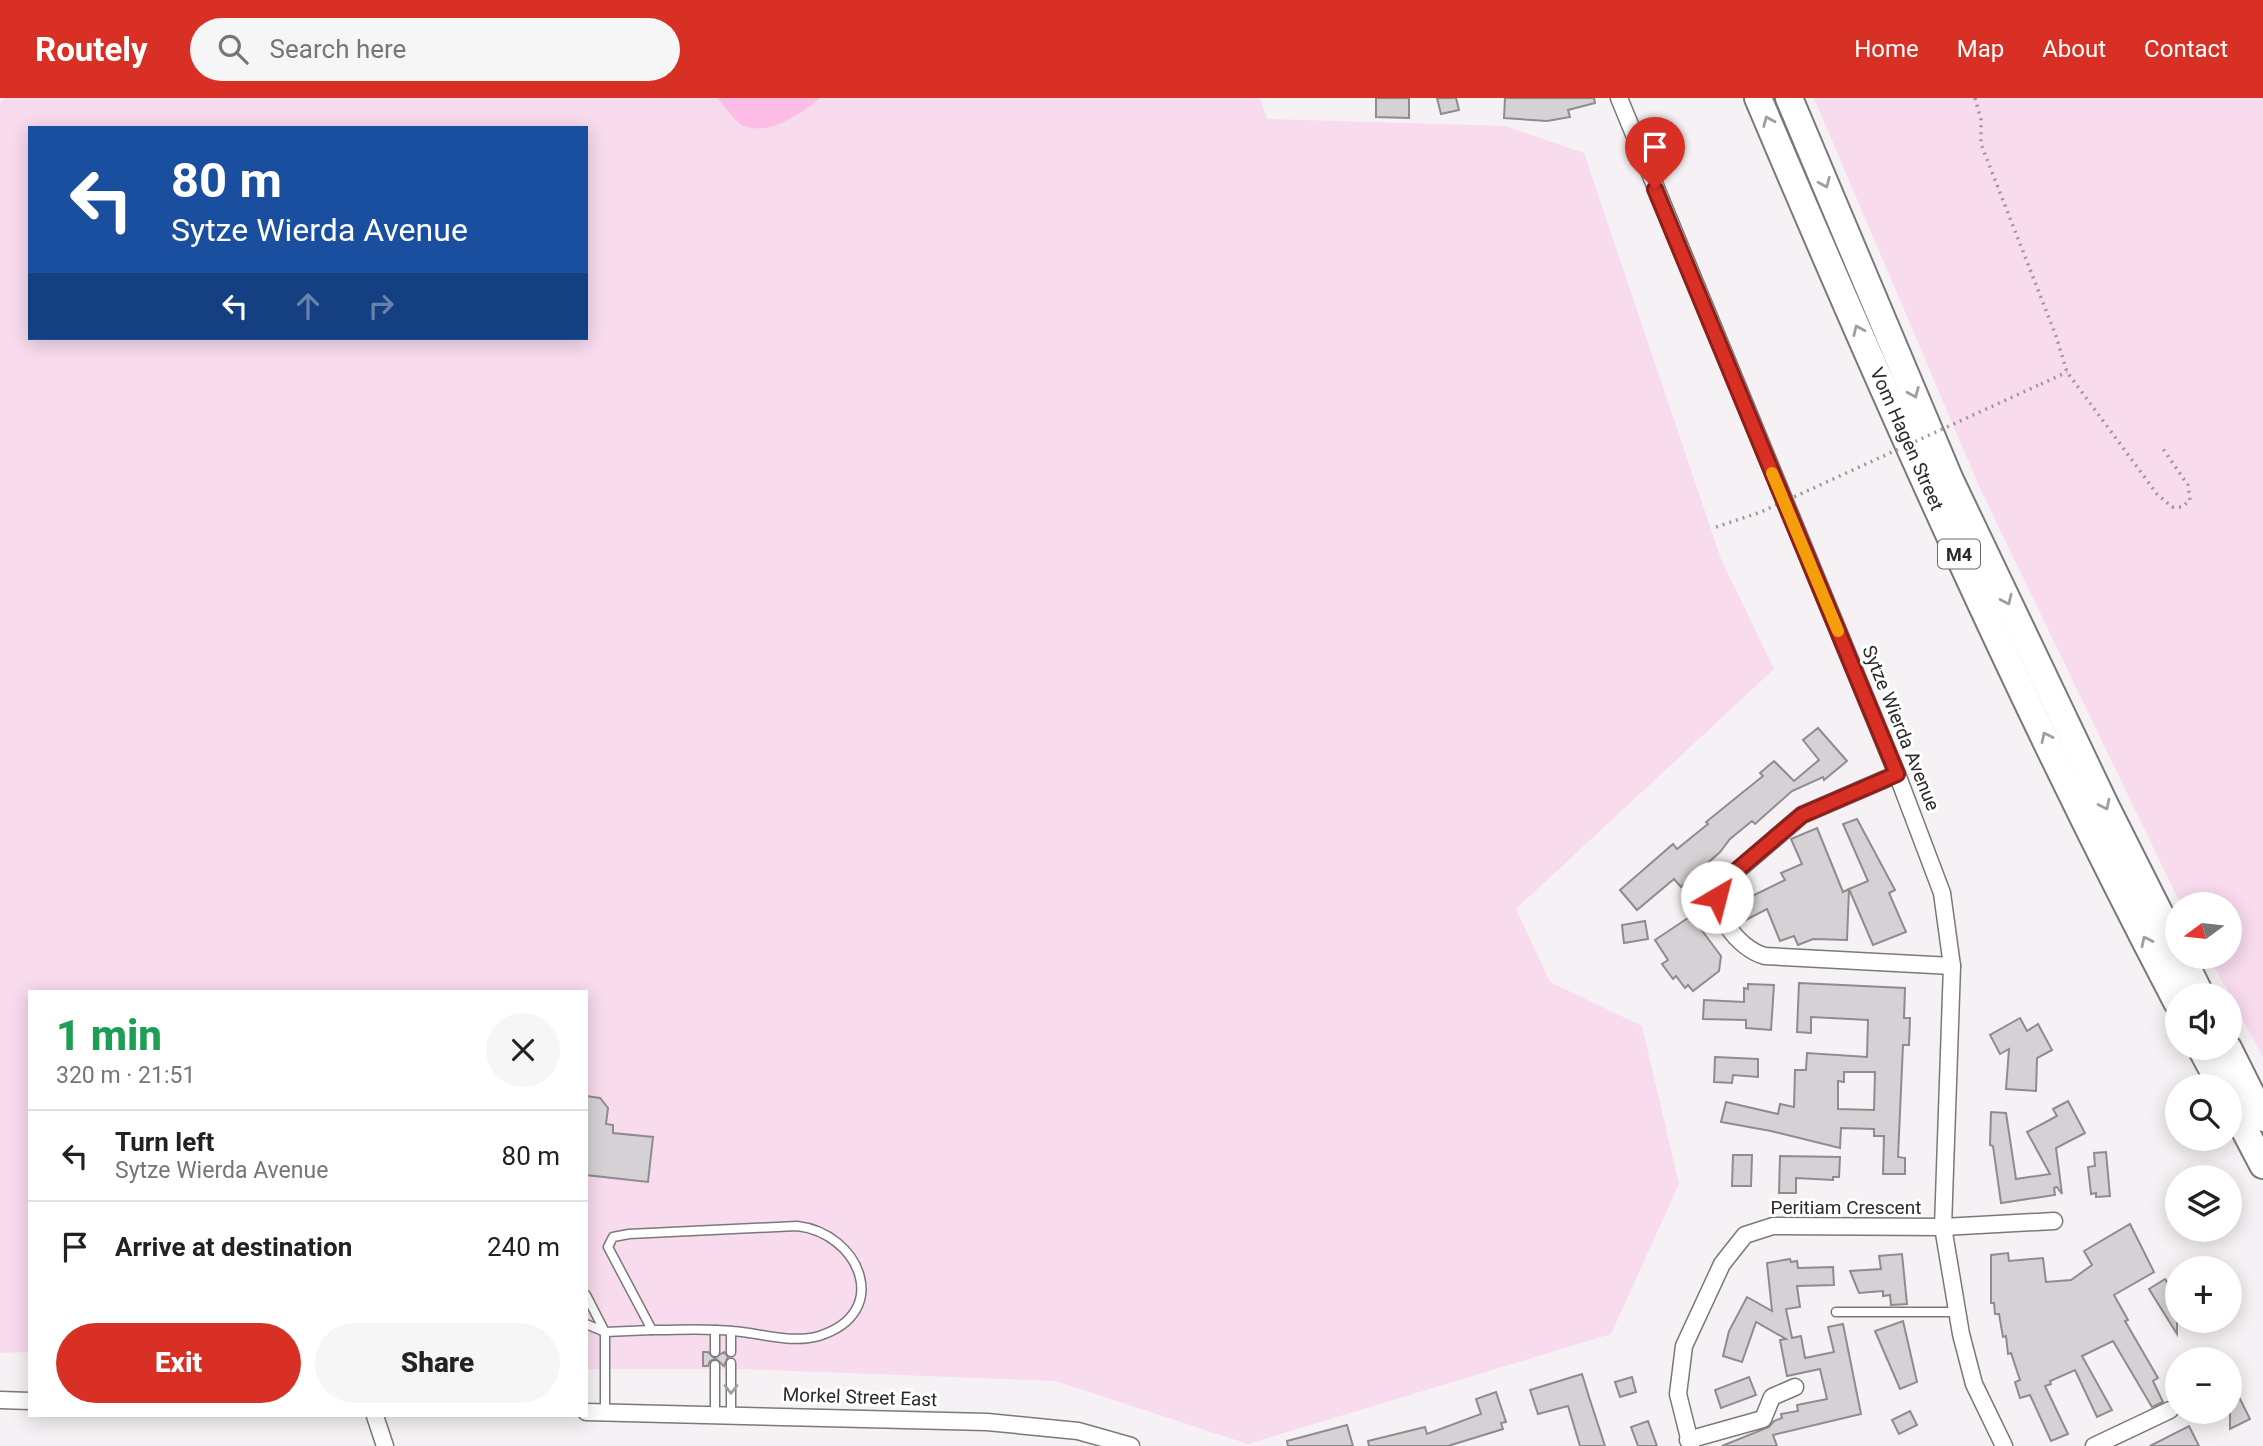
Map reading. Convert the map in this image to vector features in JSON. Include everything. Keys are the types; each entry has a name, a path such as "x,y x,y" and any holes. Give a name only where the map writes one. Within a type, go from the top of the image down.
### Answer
{"main road":[{"name":"Vom Hagen Street","path":"1758,98 1837,283 1988,616 2168,983"},
{"name":"Vom Hagen Street","path":"1789,98 1951,480 2105,805 2165,924"},
{"path":"2234,1060 2263,1118"},
{"path":"2242,1125 2263,1165"}],"street":[{"name":"Sytze Wierda Avenue","path":"1619,98 1897,774 1942,893 1952,966 1943,1227 1974,1384 2004,1446"},
{"path":"1897,774 1802,815 1724,882 1717,897 1718,908 1741,942 1765,956 1952,966"},
{"name":"Peritiam Crescent","path":"1689,1443 1678,1394 1684,1346 1722,1264 1745,1235 1773,1226 1943,1227 2054,1221"},
{"path":"1689,1443 1763,1419 1772,1397 1795,1387"},
{"path":"0,1400 28,1401"},
{"name":"Morkel Street East","path":"588,1412 1039,1425 1078,1431 1131,1446"},
{"path":"2094,1446 2165,1412"},
{"path":"375,1417 385,1446"}],"lane":[{"path":"588,1325 605,1332 715,1330 800,1339 824,1334 850,1318 860,1303 863,1287 858,1270 837,1241 810,1228 613,1237 608,1247 611,1255 652,1330"},
{"path":"588,1299 605,1332 605,1412"},
{"path":"1836,1312 1958,1312"},
{"path":"715,1330 715,1352"},
{"path":"731,1331 731,1352"},
{"path":"723,1415 731,1363"},
{"path":"715,1364 723,1415"}],"path":[{"path":"1975,98 1981,120 1981,144 2056,336 2067,372 2157,494 2172,507 2182,507 2190,500 2188,485 2161,446"},
{"path":"1716,527 1761,512 2067,372"}],"shaded area":[{"path":"4,98 1260,98 1267,119 1505,126 1584,153 1721,559 1774,669 1516,909 1550,982 1642,1026 1679,1184 1611,1334 1248,1444 1056,1381 741,1369 588,1369 588,990 28,990 28,1352 0,1353 0,105"},
{"path":"717,98 820,98 785,121 764,128 754,128 737,121"},
{"path":"1814,98 2263,98 2263,1057 2242,1018 2242,983 2223,983 2216,970 2242,970 2242,892 2175,892 1979,486"}],"building":[{"path":"1376,98 1409,98 1409,118 1376,117"},
{"path":"1437,98 1456,98 1459,110 1441,114"},
{"path":"1505,98 1594,98 1595,103 1568,110 1570,117 1547,121 1504,118"},
{"path":"1818,728 1847,761 1824,780 1823,777 1792,791 1755,824 1752,821 1730,839 1720,852 1681,887 1674,879 1637,910 1620,890 1673,844 1677,849 1708,824 1706,822 1763,776 1760,773 1774,761 1794,781 1819,760 1803,740"},
{"path":"1857,819 1895,890 1889,893 1906,932 1873,945 1849,889 1868,881 1843,824"},
{"path":"1817,828 1843,892 1849,889 1847,940 1813,939 1798,945 1794,936 1780,941 1767,909 1746,920 1738,903 1785,880 1781,873 1802,864 1791,839"},
{"path":"1691,916 1721,956 1719,971 1693,991 1688,985 1685,988 1676,976 1673,979 1662,964 1668,960 1655,940"},
{"path":"1645,921 1648,939 1624,943 1622,925"},
{"path":"1799,983 1905,988 1904,1018 1910,1018 1909,1045 1903,1045 1898,1157 1905,1158 1905,1174 1883,1174 1884,1136 1874,1136 1874,1129 1841,1128 1840,1148 1721,1122 1726,1102 1778,1114 1780,1104 1794,1107 1795,1070 1806,1070 1807,1053 1867,1057 1868,1020 1811,1017 1811,1033 1797,1032","holes":["1844,1072 1875,1072 1874,1110 1838,1109 1838,1081 1844,1082"]},
{"path":"1748,984 1774,985 1771,1030 1746,1028 1746,1020 1703,1019 1704,1000 1744,1002 1744,988 1748,989"},
{"path":"2020,1018 2027,1031 2038,1024 2052,1050 2037,1058 2036,1091 2006,1089 2009,1049 2000,1054 1990,1035"},
{"path":"1715,1057 1758,1059 1758,1077 1733,1075 1732,1083 1714,1082"},
{"path":"588,1096 600,1098 608,1108 606,1124 613,1125 613,1133 653,1137 648,1182 588,1175"},
{"path":"2068,1101 2085,1133 2056,1148 2062,1194 2057,1187 2054,1188 2055,1195 2001,1203 1993,1146 1990,1145 1991,1112 2006,1113 2016,1179 2050,1174 2027,1132 2057,1116 2053,1109"},
{"path":"2106,1152 2110,1196 2096,1197 2096,1193 2091,1194 2088,1167 2095,1166 2094,1153"},
{"path":"1733,1155 1752,1155 1751,1186 1732,1186"},
{"path":"1780,1156 1840,1157 1839,1177 1833,1177 1833,1180 1796,1178 1796,1193 1779,1193"},
{"path":"2130,1224 2154,1272 2114,1295 2128,1320 2125,1321 2158,1378 2153,1381 2163,1402 2152,1407 2113,1341 2082,1356 2112,1410 2097,1417 2075,1370 2050,1381 2051,1384 2045,1386 2068,1434 2051,1441 2030,1395 2020,1398 2015,1382 2020,1380 2011,1353 2008,1354 1999,1314 1995,1314 1994,1303 1991,1303 1991,1255 2008,1253 2009,1261 2043,1258 2046,1282 2071,1280 2092,1265 2084,1251"},
{"path":"1902,1254 1907,1304 1891,1305 1890,1295 1883,1296 1883,1291 1859,1293 1850,1271 1881,1269 1879,1256"},
{"path":"1790,1259 1791,1262 1797,1261 1798,1268 1833,1267 1834,1285 1797,1286 1800,1307 1786,1309 1792,1338 1801,1336 1805,1358 1834,1352 1828,1327 1843,1324 1861,1414 1773,1435 1777,1446 1722,1446 1769,1427 1782,1418 1781,1414 1798,1411 1797,1405 1827,1399 1820,1369 1787,1376 1780,1340 1786,1339 1756,1322 1742,1362 1723,1356 1729,1331 1747,1297 1772,1311 1767,1263"},
{"path":"2165,1279 2165,1315 2149,1289"},
{"path":"1903,1321 1917,1382 1900,1389 1875,1331"},
{"path":"703,1352 708,1352 714,1358 724,1352 728,1357 724,1366 716,1359 710,1361 708,1366 703,1366"},
{"path":"1582,1374 1605,1446 1580,1446 1568,1406 1538,1414 1530,1390"},
{"path":"1632,1377 1636,1392 1620,1397 1615,1382"},
{"path":"1749,1377 1756,1395 1721,1408 1715,1390"},
{"path":"1496,1392 1506,1422 1501,1423 1503,1429 1448,1446 1369,1446 1368,1441 1425,1427 1427,1434 1481,1414 1476,1399"},
{"path":"2242,1403 2250,1419 2242,1423"},
{"path":"1910,1411 1917,1425 1899,1434 1892,1420"},
{"path":"1648,1421 1657,1446 1638,1446 1631,1427"},
{"path":"1347,1425 1353,1446 1288,1446 1287,1441"},
{"path":"2189,1426 2199,1446 2150,1446"}],"slow traffic":[{"path":"1772,473 1838,631"}],"route":[{"path":"1655,189 1897,774 1802,815 1730,876 1721,885 1717,897"}]}
